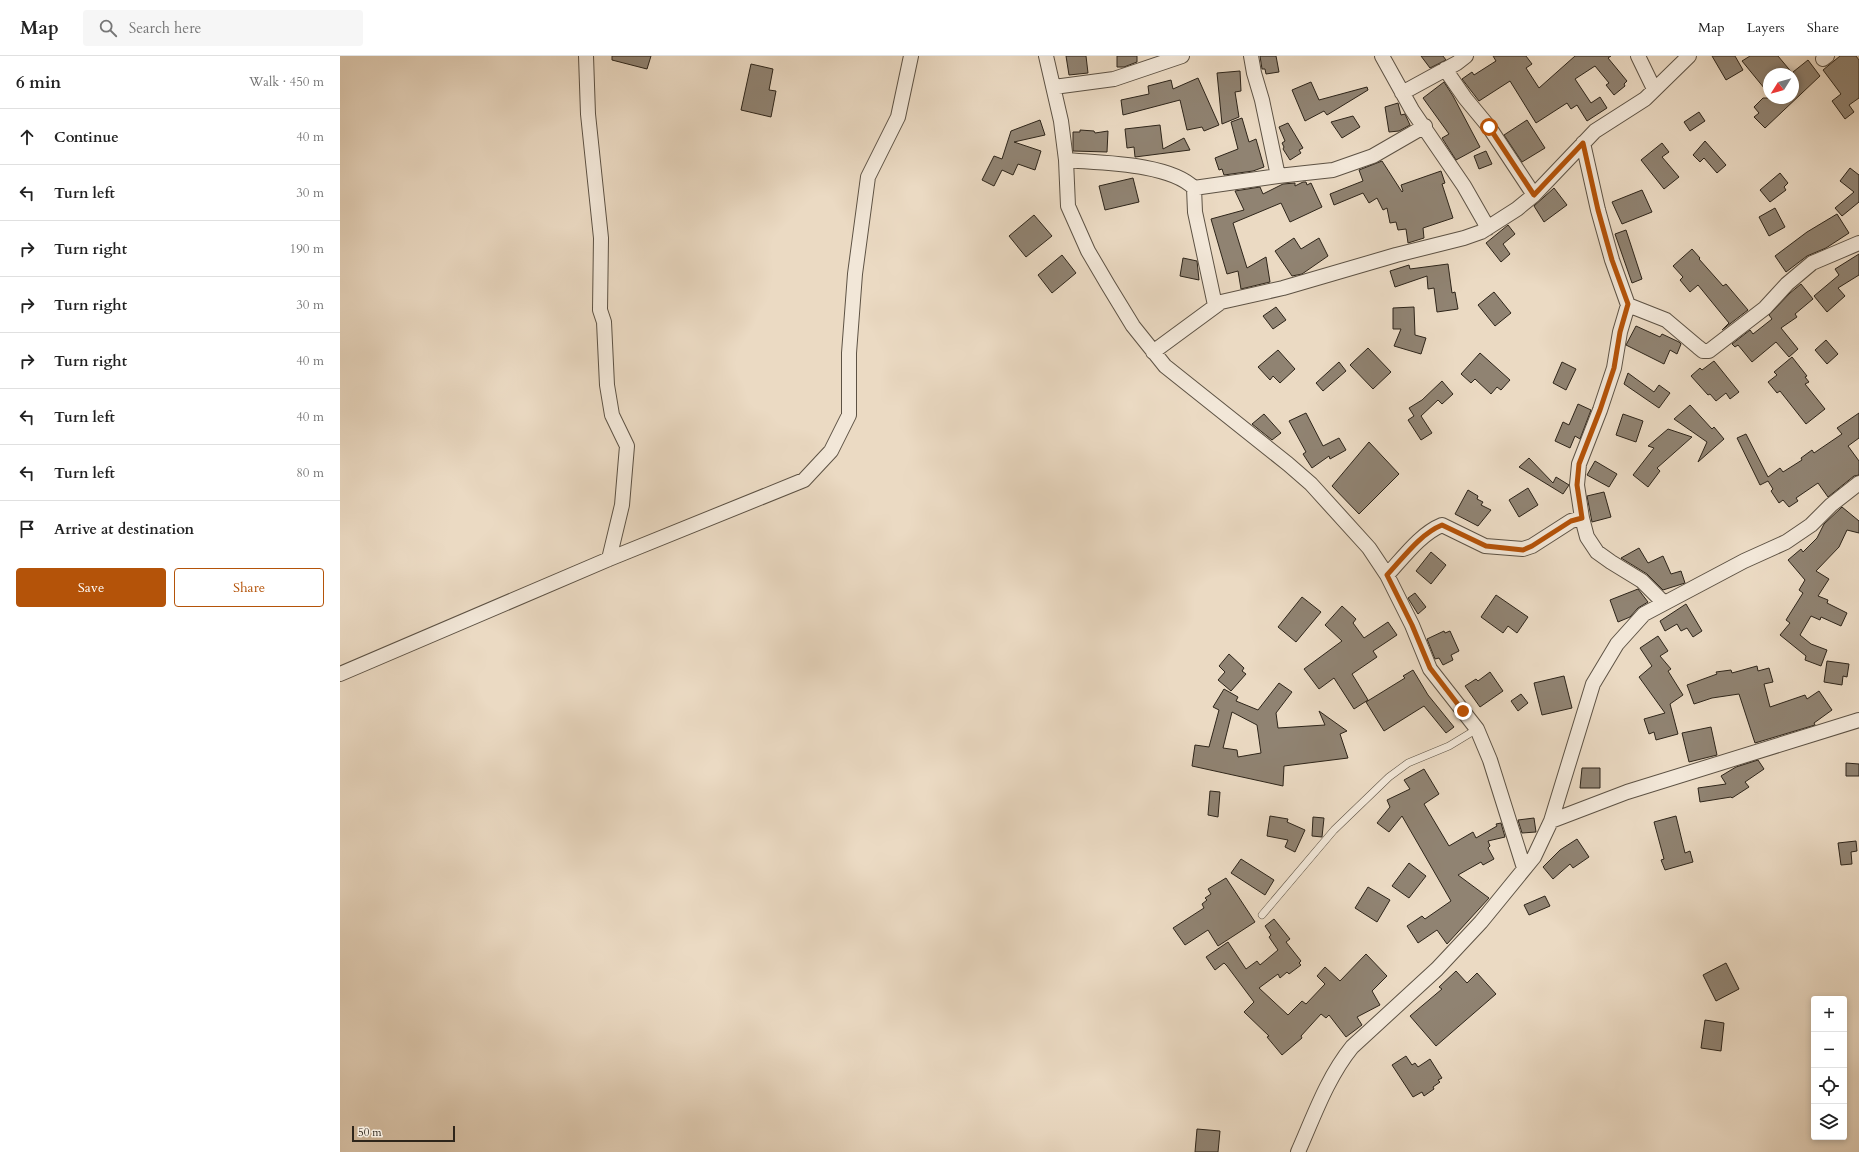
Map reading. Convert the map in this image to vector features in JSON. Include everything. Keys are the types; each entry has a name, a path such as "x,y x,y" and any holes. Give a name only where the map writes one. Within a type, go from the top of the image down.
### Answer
{"street":[{"path":"586,56 588,114 601,238 600,310 604,322 607,385 612,415 627,446 622,505 609,558"},
{"path":"340,674 609,558 804,480 831,451 849,415 849,353 856,274 868,177 898,117 911,56"},
{"path":"1046,56 1054,87 1066,160 1068,206 1088,251 1133,326 1165,366 1311,484 1369,548 1387,575 1412,625 1430,668 1476,729 1490,760 1524,868"},
{"path":"1054,87 1114,79 1182,56"},
{"path":"1251,56 1278,176"},
{"path":"1382,56 1402,93 1464,186 1488,228"},
{"path":"1402,93 1466,56"},
{"path":"1638,56 1654,89"},
{"path":"1153,352 1215,304 1283,288 1391,256 1464,238 1488,228 1517,209 1534,195 1595,131 1645,99 1688,56"},
{"path":"1445,69 1465,98 1489,127 1534,195"},
{"path":"1194,188 1333,170 1373,156 1425,126"},
{"path":"1583,143 1598,210 1612,260 1628,304 1620,332 1614,368 1600,410 1579,464 1577,485 1582,518 1589,541 1597,552 1642,581 1664,604"},
{"path":"1066,160 1140,167 1188,182 1194,188 1195,212 1215,304"},
{"path":"1628,304 1666,320 1698,347 1709,351 1765,308 1787,284 1812,263 1859,244"},
{"path":"1298,1152 1328,1083 1348,1051 1437,969 1481,922 1524,868 1534,858 1551,821 1593,684 1617,644 1644,614 1744,561 1786,542 1812,525 1831,504 1859,483"},
{"path":"1387,575 1425,535 1433,528 1442,525 1486,546 1523,550 1532,546 1571,521 1582,518"},
{"path":"1551,821 1627,792 1859,720"}],"lane":[{"path":"1262,915 1334,830 1389,777 1408,763 1449,746 1476,729"}],"building":[{"path":"612,56 651,56 647,69 612,60"},
{"path":"1066,56 1086,56 1088,73 1069,75"},
{"path":"1117,56 1137,56 1137,62 1124,67 1117,67"},
{"path":"1260,56 1276,56 1279,72 1266,74 1265,69 1262,69"},
{"path":"1421,56 1443,56 1446,60 1430,68"},
{"path":"1493,56 1526,56 1532,64 1526,68 1539,88 1575,56 1611,56 1608,58 1627,81 1624,84 1625,86 1614,95 1606,85 1609,83 1595,66 1575,79 1591,103 1600,97 1607,108 1587,121 1577,105 1571,109 1567,103 1536,123 1510,81 1479,101 1462,79 1472,72 1474,75 1496,61"},
{"path":"1712,56 1735,56 1743,70 1726,80"},
{"path":"1750,56 1778,56 1788,68 1763,68 1763,87 1742,61"},
{"path":"1840,56 1856,56 1859,60 1859,98 1849,105 1854,112 1845,119 1832,101 1841,94 1823,70"},
{"path":"1808,60 1820,76 1799,96 1799,68"},
{"path":"751,64 773,69 769,90 776,91 771,117 741,110"},
{"path":"1240,71 1241,91 1235,92 1239,117 1222,124 1217,73"},
{"path":"1198,78 1219,125 1204,131 1202,127 1187,130 1180,100 1123,115 1121,100 1149,94 1148,86 1171,80 1173,89"},
{"path":"1311,82 1319,100 1367,87 1368,90 1327,115 1324,111 1305,121 1292,90"},
{"path":"1444,82 1480,147 1456,160 1442,138 1449,134 1423,98"},
{"path":"1763,98 1763,104 1790,104 1765,128 1754,117 1759,113 1754,107"},
{"path":"1398,103 1401,115 1405,114 1410,125 1399,131 1389,132 1385,107"},
{"path":"1699,112 1705,121 1690,131 1684,122"},
{"path":"1353,116 1360,127 1342,138 1331,122"},
{"path":"1242,118 1249,142 1256,139 1264,167 1253,171 1224,175 1222,169 1219,170 1215,158 1238,149 1231,122"},
{"path":"1040,120 1045,135 1014,142 1041,151 1035,170 1018,164 1013,175 1002,170 994,186 982,180 994,156 1002,159 1011,131"},
{"path":"1527,120 1545,148 1522,162 1504,135"},
{"path":"1288,123 1303,148 1299,150 1301,153 1290,160 1283,149 1284,147 1282,143 1285,141 1279,127"},
{"path":"1160,125 1163,149 1184,138 1190,150 1135,157 1134,147 1127,148 1125,129"},
{"path":"1080,130 1094,131 1095,133 1108,131 1107,152 1073,151 1073,132 1080,132"},
{"path":"1705,141 1726,165 1717,173 1704,158 1700,162 1693,155"},
{"path":"1662,143 1669,152 1662,157 1679,177 1664,189 1641,160"},
{"path":"1486,151 1492,164 1479,169 1474,156"},
{"path":"1382,161 1402,192 1401,185 1441,171 1445,183 1442,184 1453,218 1423,228 1424,238 1408,243 1406,229 1398,230 1396,222 1390,223 1387,208 1383,210 1377,198 1369,203 1363,193 1334,205 1330,194 1363,181 1359,170"},
{"path":"1850,168 1859,175 1859,202 1842,216 1835,208 1854,192 1840,181"},
{"path":"1780,173 1788,183 1784,187 1786,190 1770,202 1760,190"},
{"path":"1133,178 1139,202 1105,210 1099,186"},
{"path":"1306,182 1307,185 1311,183 1322,207 1290,222 1281,203 1233,223 1247,268 1266,257 1270,282 1241,289 1238,271 1227,274 1211,219 1244,210 1235,191 1260,187 1263,194 1283,184 1295,183 1295,186"},
{"path":"1554,188 1567,205 1544,222 1534,206"},
{"path":"1642,190 1652,212 1622,224 1612,202"},
{"path":"1775,208 1785,227 1769,236 1759,217"},
{"path":"1837,214 1849,233 1826,248 1807,256 1786,272 1775,256 1807,232"},
{"path":"1034,215 1052,236 1026,257 1009,236"},
{"path":"1508,225 1515,234 1503,244 1510,254 1501,262 1486,243"},
{"path":"1626,230 1642,279 1632,283 1615,234"},
{"path":"1294,238 1301,249 1319,238 1328,256 1302,274 1292,276 1275,251"},
{"path":"1692,249 1723,286 1726,284 1748,310 1722,330 1729,323 1698,285 1690,292 1680,280 1683,277 1673,266"},
{"path":"1859,254 1859,275 1838,288 1845,296 1827,312 1814,296 1839,275 1835,269"},
{"path":"1062,255 1076,273 1052,293 1038,275"},
{"path":"1183,258 1197,261 1199,280 1180,276"},
{"path":"1448,264 1452,293 1455,292 1458,309 1437,312 1434,288 1428,289 1427,276 1395,287 1390,271 1409,265 1410,269"},
{"path":"1801,284 1813,299 1795,314 1797,317 1781,328 1798,349 1789,357 1776,342 1752,362 1738,345 1735,347 1732,344 1750,330 1753,334 1772,319 1769,315"},
{"path":"1494,292 1511,313 1495,326 1478,305"},
{"path":"1276,307 1286,320 1273,329 1263,316"},
{"path":"1414,307 1415,335 1426,338 1421,354 1394,346 1401,329 1393,329 1393,308"},
{"path":"1636,326 1660,337 1662,334 1679,342 1681,344 1677,354 1670,350 1664,364 1626,345"},
{"path":"1826,340 1838,354 1827,364 1815,350"},
{"path":"1368,348 1391,372 1373,389 1350,365"},
{"path":"1278,350 1295,369 1280,383 1273,376 1270,380 1258,367"},
{"path":"1480,353 1510,380 1501,390 1497,387 1491,394 1475,379 1471,383 1461,374"},
{"path":"1792,357 1807,376 1805,377 1809,382 1805,384 1825,409 1806,424 1780,391 1777,393 1768,382 1777,375 1774,372"},
{"path":"1714,361 1739,392 1730,399 1726,393 1716,401 1710,394 1708,395 1691,376 1700,368 1702,370"},
{"path":"1339,362 1346,371 1323,391 1316,383"},
{"path":"1562,362 1576,369 1566,390 1553,383"},
{"path":"1628,373 1654,392 1659,385 1670,393 1659,408 1624,384"},
{"path":"1442,381 1453,394 1442,404 1438,400 1421,416 1432,433 1421,440 1408,420 1414,416 1409,408 1422,400"},
{"path":"1578,404 1591,410 1580,439 1575,436 1570,448 1555,441 1563,422 1569,425"},
{"path":"1690,405 1712,429 1714,427 1724,439 1698,462 1707,442 1674,419"},
{"path":"1306,413 1323,446 1339,438 1346,450 1330,459 1329,456 1312,468 1303,454 1306,452 1289,421"},
{"path":"1859,413 1859,438 1848,446 1859,461 1859,475 1854,476 1828,497 1818,483 1796,498 1798,501 1789,507 1783,500 1779,503 1771,491 1773,489 1768,481 1760,485 1737,438 1746,434 1768,477 1780,468 1783,472 1802,460 1801,458 1812,450 1814,453 1842,434 1837,428"},
{"path":"1264,414 1281,433 1272,440 1252,424"},
{"path":"1623,414 1643,421 1636,442 1616,435"},
{"path":"1668,429 1692,437 1657,468 1660,471 1648,487 1633,475 1654,448 1648,446"},
{"path":"1369,442 1399,474 1359,514 1332,486"},
{"path":"1529,458 1553,483 1556,477 1569,485 1563,494 1519,467"},
{"path":"1595,461 1617,474 1609,487 1587,475"},
{"path":"1528,488 1538,505 1519,517 1509,500"},
{"path":"1468,490 1478,496 1477,499 1483,502 1481,505 1491,510 1478,526 1455,514"},
{"path":"1604,492 1611,517 1592,522 1587,496"},
{"path":"1842,507 1859,521 1859,533 1847,530 1839,547 1816,571 1829,579 1818,596 1828,600 1827,603 1847,613 1841,626 1821,617 1820,620 1811,616 1800,635 1811,644 1827,650 1821,666 1805,660 1806,656 1780,635 1790,623 1786,620 1803,593 1799,590 1805,580 1788,560 1801,549 1803,552 1817,538 1824,524"},
{"path":"1639,548 1648,563 1663,556 1671,574 1681,571 1685,583 1663,590 1647,574 1621,558"},
{"path":"1431,552 1446,565 1431,584 1416,571"},
{"path":"1638,589 1648,602 1638,608 1630,617 1618,622 1610,600"},
{"path":"1415,593 1426,607 1418,614 1408,598"},
{"path":"1496,595 1528,617 1517,633 1508,626 1503,633 1481,617"},
{"path":"1302,597 1321,612 1296,642 1278,627"},
{"path":"1686,604 1702,631 1693,637 1687,628 1681,631 1677,624 1665,631 1660,621"},
{"path":"1342,606 1356,619 1353,623 1364,638 1388,622 1397,635 1373,651 1377,657 1352,674 1368,700 1354,709 1334,678 1319,689 1304,669 1342,641 1325,625"},
{"path":"1444,631 1445,633 1450,631 1459,651 1451,655 1453,660 1443,665 1439,658 1435,659 1427,639"},
{"path":"1658,636 1668,651 1660,656 1671,669 1668,671 1683,695 1670,704 1678,734 1656,740 1654,732 1649,734 1644,719 1665,713 1639,677 1652,666 1640,648"},
{"path":"1229,654 1244,668 1242,671 1246,674 1231,691 1218,680 1225,672 1219,666"},
{"path":"1827,661 1849,664 1847,677 1843,676 1842,685 1824,682"},
{"path":"1757,666 1758,671 1769,668 1773,682 1764,684 1770,707 1805,695 1807,699 1819,691 1832,710 1814,723 1815,725 1755,743 1739,694 1712,698 1694,704 1687,685 1717,674 1716,672 1731,670 1732,673"},
{"path":"1413,670 1428,695 1454,727 1446,733 1424,706 1384,731 1366,702 1405,678 1403,676"},
{"path":"1490,672 1503,691 1480,707 1465,686 1476,679 1478,681"},
{"path":"1564,676 1572,708 1542,715 1534,683"},
{"path":"1279,683 1292,692 1276,713 1278,728 1325,725 1319,711 1347,731 1340,734 1348,758 1284,766 1283,786 1192,766 1195,745 1209,747 1219,710 1213,707 1224,689 1238,697 1236,701 1258,710","holes":["1232,712 1257,725 1261,753 1238,757 1237,750 1223,748"]},
{"path":"1521,694 1528,703 1518,711 1511,701"},
{"path":"1711,727 1717,755 1689,762 1682,733"},
{"path":"1758,760 1764,769 1745,782 1749,787 1732,798 1700,802 1698,788 1726,784 1721,776 1736,767"},
{"path":"1846,763 1859,764 1859,776 1846,776"},
{"path":"1582,768 1600,768 1600,788 1580,788"},
{"path":"1424,769 1439,794 1424,804 1449,846 1473,832 1476,838 1497,826 1496,824 1501,823 1505,837 1488,841 1490,846 1488,848 1494,859 1483,865 1481,862 1458,875 1489,898 1447,944 1437,930 1418,943 1407,926 1422,916 1425,919 1451,901 1402,816 1389,832 1377,823 1390,807 1387,800 1410,789 1404,780"},
{"path":"1210,791 1220,792 1218,817 1208,815"},
{"path":"1270,816 1288,819 1287,822 1305,830 1295,852 1285,847 1288,840 1267,836"},
{"path":"1676,816 1685,853 1690,851 1693,862 1665,870 1661,860 1664,859 1654,822"},
{"path":"1313,817 1324,818 1322,837 1312,836"},
{"path":"1534,818 1536,832 1522,833 1518,820"},
{"path":"1577,839 1589,857 1573,868 1570,864 1553,879 1543,867 1560,850"},
{"path":"1856,841 1857,851 1851,852 1852,864 1841,865 1838,843"},
{"path":"1241,859 1274,880 1265,895 1231,873"},
{"path":"1409,863 1426,876 1409,898 1392,886"},
{"path":"1226,878 1255,922 1218,946 1208,930 1185,945 1173,928 1204,908 1202,904 1207,900 1205,898 1211,894 1208,889"},
{"path":"1368,887 1390,900 1377,922 1355,908"},
{"path":"1545,896 1550,906 1529,915 1524,905"},
{"path":"1274,919 1290,939 1286,942 1301,961 1299,963 1301,965 1289,974 1287,972 1280,978 1278,974 1259,988 1288,1015 1302,1001 1306,1004 1325,984 1317,976 1325,967 1340,981 1366,954 1387,976 1372,991 1380,1005 1357,1017 1362,1025 1346,1037 1329,1015 1326,1018 1321,1014 1301,1036 1302,1038 1282,1055 1267,1037 1269,1036 1244,1012 1254,1002 1227,966 1224,963 1215,970 1206,957 1228,942 1246,969 1257,961 1260,965 1278,950 1269,937 1271,935 1265,926"},
{"path":"1726,963 1739,989 1716,1001 1703,975"},
{"path":"1456,971 1467,983 1477,973 1496,994 1436,1046 1410,1016 1442,989 1439,987"},
{"path":"1705,1020 1724,1023 1721,1051 1701,1048"},
{"path":"1406,1056 1412,1065 1415,1063 1418,1067 1430,1059 1442,1078 1438,1080 1440,1082 1433,1087 1434,1089 1424,1096 1422,1092 1413,1097 1392,1065"},
{"path":"1197,1129 1220,1131 1218,1152 1195,1152"}],"route":[{"path":"1463,711 1430,668 1412,625 1387,575 1425,535 1433,528 1442,525 1486,546 1523,550 1528,549 1571,521 1582,518 1577,485 1579,464 1600,410 1614,368 1620,332 1628,304 1612,260 1598,210 1583,143 1563,167 1534,195 1489,127"}]}
